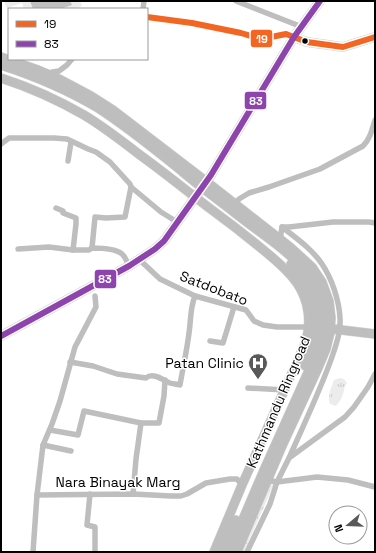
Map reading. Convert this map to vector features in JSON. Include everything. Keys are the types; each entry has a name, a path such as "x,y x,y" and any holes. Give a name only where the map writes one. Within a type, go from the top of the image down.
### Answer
{"main road":[{"path":"1,336 129,266 164,242 201,190 294,38 320,1"},
{"path":"294,38 307,42 343,47 375,37"},
{"path":"10,60 50,75 82,91 108,107 127,120 201,190"},
{"name":"Kathmandu Ringroad","path":"1,65 25,73 77,96 98,108 144,141 280,255 298,271 306,284 314,302 316,315 324,328 319,348 229,552"},
{"name":"Kathmandu Ringroad","path":"1,71 51,90 99,116 201,190"},
{"path":"1,78 47,96 82,114 123,142 201,190 235,204 299,254 316,272 322,282 330,308 324,328 328,342 321,362 282,446 272,481 237,552"},
{"path":"214,552 307,339 324,328 375,334"},
{"name":"Kathmandu Ringroad","path":"222,552 307,360 314,340 324,328"}],"street":[{"path":"236,1 302,26"},
{"path":"148,17 192,23 241,33 261,39 286,34 294,38"},
{"path":"50,75 52,72 59,71 71,60"},
{"path":"235,204 239,199 249,193 320,169 363,146 367,142 375,120"},
{"path":"1,144 9,138 67,139 96,152 110,162 131,187 161,212 177,222"},
{"path":"68,161 71,142"},
{"path":"92,248 95,217 125,217 131,187"},
{"path":"56,208 63,211 63,213 76,218 73,250"},
{"path":"282,227 333,222 375,223"},
{"path":"248,552 270,504 272,481 289,458 328,368 337,341 324,328 340,319 333,287 321,263 311,252 282,227"},
{"path":"280,240 282,227"},
{"path":"18,249 49,247 73,250 89,250 92,248 112,250 122,253 129,266"},
{"name":"Satdobato","path":"140,258 160,280 195,296 246,310 254,321 263,325 277,327 324,328"},
{"path":"32,552 43,445 50,430 75,347 96,307 94,296"},
{"path":"70,362 93,366 117,374 146,378 152,375 170,383 180,385 189,332 192,303 195,296"},
{"path":"210,341 223,343 234,307"},
{"path":"289,458 345,417 368,387 375,374"},
{"path":"50,430 78,435 84,411 141,423 159,423 164,396 165,380"},
{"path":"368,387 375,388"},
{"path":"248,388 285,390"},
{"path":"133,494 141,423"},
{"path":"43,445 71,451"},
{"path":"272,481 317,477 348,480 375,487"},
{"name":"Nara Binayak Marg","path":"37,495 133,494 180,496 187,494 206,483 237,479 242,485"},
{"path":"90,494 87,525 95,527 95,552"}],"green space":[{"path":"4,1 80,1 82,6 80,8 24,8 22,3 7,8"},
{"path":"340,378 344,379 347,383 342,398 336,406 330,404 329,395 334,380"},
{"path":"272,483 274,484 244,552 239,552"}],"shaded area":[{"path":"30,1 70,1 72,5 63,8 33,8"}],"transit line":[{"name":"83","path":"1,336 129,266 155,249 164,241 211,175 294,37 320,1"},
{"name":"19","path":"148,17 192,23 241,33 261,39 286,34 307,42 343,47 375,37"}],"place":[{"name":"Patan Clinic","path":"258,380"}]}
